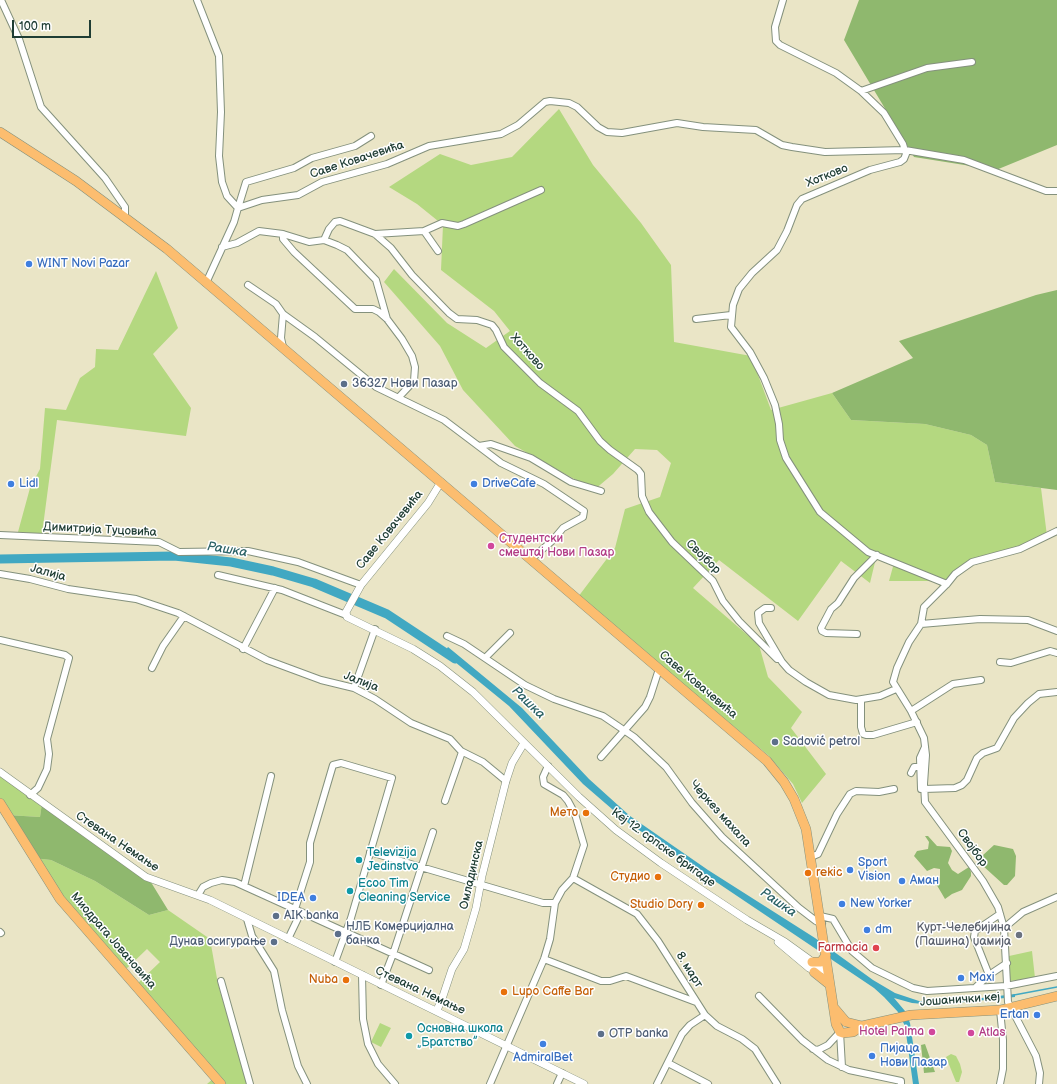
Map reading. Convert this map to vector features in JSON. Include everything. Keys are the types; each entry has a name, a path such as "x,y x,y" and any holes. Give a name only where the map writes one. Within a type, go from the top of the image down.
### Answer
{"main road":[{"name":"Саве Ковачевића","path":"0,132 76,181 167,249 756,750 773,768 798,806 806,829 822,924 821,961 828,973 836,1022 840,1032"},
{"name":"Миодрага Јовановића","path":"0,803 60,899 221,1084"},
{"path":"814,972 829,984"},
{"name":"Јошанички кеј","path":"840,1032 849,1033 862,1026 911,1015 1000,1010 1008,1005 1057,996"},
{"path":"834,1008 846,1022 862,1026"}],"street":[{"path":"1,0 19,39 41,107 105,178 125,208 125,218"},
{"path":"197,0 219,56 221,112 219,156 222,182 227,196 238,208"},
{"path":"783,0 775,27 776,41 780,45 836,73 861,91 884,113 905,150"},
{"path":"861,91 927,68 972,62"},
{"name":"Саве Ковачевића","path":"238,208 262,200 298,194 322,182 387,164 429,146 501,134 518,125 545,102 550,101 569,103"},
{"name":"Хотково","path":"569,103 577,107 598,127 607,132 622,133 677,123 703,127 756,130 782,145 825,152 905,150 964,160 1046,191 1057,191"},
{"name":"Саве Ковачевића","path":"206,283 234,222 246,182 294,168 312,158 355,146 371,136"},
{"name":"Хотково","path":"731,315 739,289 752,273 768,260 776,250 788,231 794,210 802,199 870,170 900,162 904,159 905,150"},
{"path":"324,240 329,229 335,222 345,222 375,234 424,231 442,223 458,226 541,190"},
{"path":"222,247 237,244 259,231 283,234 309,242 324,240 347,250 376,280 387,319"},
{"path":"424,231 438,251"},
{"path":"283,234 284,239 294,252 354,308 373,309 387,319 412,356 415,367 414,381 399,397"},
{"name":"Хотково","path":"375,234 391,248 412,275 453,316 457,319 477,320 492,325 504,347 540,383 578,411 600,440 610,450 638,470 641,474 642,496 649,512 658,524"},
{"path":"248,285 276,304 283,314 376,387 444,420 501,463 544,484 584,511 582,518 563,528 552,541 531,559"},
{"path":"283,314 280,338 283,348"},
{"path":"696,319 731,315 731,327 750,352 764,378 775,404 779,424 780,440 786,458 820,512 848,537 868,552 947,584"},
{"path":"479,446 491,444 531,458 571,482 601,491"},
{"name":"Саве Ковачевића","path":"347,613 361,585 428,503 441,482"},
{"name":"Својбор","path":"658,524 690,561 713,581 723,601 739,621 777,659 780,659"},
{"path":"896,689 893,682 894,675 909,642 921,624 924,607 927,602 947,584 955,574 967,565 1020,549 1057,531"},
{"name":"Димитрија Туцовића","path":"0,535 159,542 179,552 248,551 298,562 361,585"},
{"path":"857,634 826,633 822,631 821,628 831,609 838,603 854,578 877,555"},
{"name":"Јалија","path":"0,574 30,579 68,589 136,599 184,616 243,649 299,673 354,688 382,702 411,723 450,739 462,752 483,762 506,781"},
{"path":"218,575 275,588 243,649"},
{"name":"Кеј 12. српске бригаде","path":"275,588 347,613 413,649 440,666 473,692 595,812 627,839 774,937 821,961 828,973"},
{"name":"Својбор","path":"771,608 762,609 758,616 763,632 780,659 789,670 818,690 833,696 861,700 896,689 911,711 922,733 925,747 924,796"},
{"path":"152,668 165,643 184,616"},
{"path":"921,624 980,619 1028,620 1057,631"},
{"path":"354,688 375,629"},
{"path":"485,658 510,634"},
{"name":"Черкез махала","path":"447,636 464,644 524,685 554,699 604,716 634,737 666,767 692,802 722,837 816,922 822,924 833,919 852,951 872,968 913,988 927,991 1006,986 1057,976"},
{"path":"0,640 65,654 69,658 47,739 49,754 47,769 38,788 30,795"},
{"path":"1000,662 1011,663 1050,651 1057,653"},
{"path":"601,757 645,707 650,697 659,669"},
{"path":"911,711 953,684 981,680"},
{"path":"924,789 955,788 962,785 967,780 977,758 983,753 997,748 1014,718 1028,703 1039,694 1057,692"},
{"path":"861,700 861,728 863,734 873,735 917,722"},
{"name":"Омладинска","path":"437,1010 452,969 464,949 476,908 480,884 506,781 512,763 524,743"},
{"name":"Својбор","path":"925,747 920,756 921,788 930,810 983,881 1000,914 1004,928 1008,1005"},
{"path":"445,801 462,752"},
{"path":"288,939 298,910 310,862 310,843 333,765 341,763 392,778 346,932 335,962"},
{"path":"490,1084 544,960 550,939 555,903 562,890 573,878 584,845 574,810 566,798 544,784 543,777 548,766"},
{"path":"911,773 914,768 920,767"},
{"name":"Стевана Немање","path":"0,772 146,877 198,895 381,985 437,1010 584,1084"},
{"path":"244,886 271,776"},
{"path":"811,856 818,854 837,814 846,799 856,791 879,792 894,789"},
{"path":"381,985 393,954 433,832"},
{"path":"370,852 543,903 555,903"},
{"name":"8. март","path":"573,878 637,914 658,941 705,1015 717,1026 742,1039 755,1049 777,1084"},
{"name":"Стевана Немање","path":"198,895 203,888 217,881 230,881 298,910 429,970"},
{"path":"1004,928 1023,912 1057,897"},
{"path":"989,975 974,937 975,932 1000,914"},
{"path":"247,919 252,936 275,976 282,1010 298,1066 307,1084"},
{"name":"Кеј 12. српске бригаде","path":"774,937 781,945 814,972"},
{"path":"544,960 602,981 610,982 626,976 696,1002"},
{"path":"976,987 989,975 1007,963"},
{"path":"814,972 828,973"},
{"path":"362,975 363,1019 368,1044 378,1064 395,1084"},
{"path":"221,981 250,1084"},
{"path":"759,996 813,1049 842,1067 852,1071 901,1082"},
{"path":"1008,1005 1027,1036 1036,1056 1040,1073 1039,1084"},
{"path":"1000,1010 1003,1062 1003,1074 1000,1084"},
{"path":"657,1084 682,1034 690,1025 705,1015"},
{"path":"813,1049 818,1050 828,1045 840,1032"},
{"path":"840,1032 842,1067"},
{"path":"668,1063 708,1084"},
{"path":"556,1084 562,1073"}],"green space":[{"path":"859,0 1057,0 1057,145 996,170 914,157 844,40"},
{"path":"559,109 593,165 641,223 671,265 674,342 751,356 771,410 832,393 851,420 925,424 971,435 987,445 995,482 1041,488 1047,536 1032,544 972,562 943,589 936,582 889,581 894,563 876,558 870,583 841,561 798,621 719,560 693,588 759,645 768,677 802,712 791,728 826,774 802,803 793,784 768,755 578,597 615,548 625,509 660,497 671,463 657,450 635,449 613,474 594,490 515,446 463,390 440,346 384,282 394,269 447,323 486,348 510,331 494,311 441,270 443,225 417,204 389,187 440,154 471,165 512,157"},
{"path":"156,271 178,328 153,354 191,408 186,436 57,420 42,534 18,532 30,488 40,469 45,408 66,410 80,378 95,367 96,349 118,350"},
{"path":"1057,290 1057,490 995,482 987,445 971,435 925,424 851,420 832,393 913,358 899,341 1036,295"},
{"path":"0,772 42,803 40,817 7,815 0,803"},
{"path":"42,803 149,879 168,910 149,915 95,881 51,860 33,858 7,815 40,817"},
{"path":"925,836 928,836 937,846 950,847 952,851 948,863 952,870 958,874 969,867 971,872 971,876 962,890 945,899 935,882 940,877 940,869 934,868 927,871 914,856 917,851 928,849 929,842"},
{"path":"994,845 1013,849 1016,856 1015,876 1007,885 1004,885 982,865 982,856"},
{"path":"33,858 51,860 95,881 149,915 168,910 210,939 218,984 247,1084 207,1084 215,1077 136,985 160,962 147,949 123,972"},
{"path":"1032,951 1035,978 1009,981 1009,956"},
{"path":"380,1023 391,1028 381,1047 371,1042"},
{"path":"925,1044 935,1072 924,1073 921,1045"},
{"path":"951,1054 956,1056 960,1064 962,1072 959,1082 956,1082 946,1057"}],"water":[{"path":"448,647 522,708 589,779 630,816 708,870 815,938 873,980 895,993 919,1001 956,1001 1015,994 1015,997 936,1005 912,1003 894,998 905,1011 910,1023 919,1084 913,1084 905,1026 898,1012 884,997 874,988 627,822 583,784 509,706 444,653"}],"waterway":[{"name":"Рашка","path":"0,559 174,556 231,562 273,571 314,583 387,614 455,659"},
{"path":"1014,995 1057,987"}],"place":[{"name":"WINT Novi Pazar","path":"29,264"},
{"name":"36327 Нови Пазар","path":"344,384"},
{"name":"Lidl","path":"11,484"},
{"name":"DriveCafe","path":"474,484"},
{"name":"Студентски смештај Нови Пазар","path":"491,546"},
{"name":"Sadović petrol","path":"775,742"},
{"name":"Мето","path":"586,813"},
{"name":"Televizija Jedinstvo","path":"359,860"},
{"name":"Sport Vision","path":"850,870"},
{"name":"rekic","path":"808,873"},
{"name":"Студио","path":"658,877"},
{"name":"Аман","path":"902,881"},
{"name":"Ecoo Tim Cleaning Service","path":"350,891"},
{"name":"IDEA","path":"313,898"},
{"name":"New Yorker","path":"842,904"},
{"name":"Studio Dory","path":"701,905"},
{"name":"AIK banka","path":"276,916"},
{"name":"dm","path":"867,930"},
{"name":"НЛБ Комерцијална банка","path":"338,934"},
{"name":"Курт-Челебијина (Пашина) џамија","path":"1019,935"},
{"name":"Дунав осигурање","path":"274,942"},
{"name":"Farmacia","path":"876,948"},
{"name":"Maxi","path":"961,978"},
{"name":"Nuba","path":"346,980"},
{"name":"Lupo Caffe Bar","path":"504,992"},
{"name":"Ertan","path":"1037,1015"},
{"name":"Hotel Palma","path":"932,1032"},
{"name":"Atlas","path":"971,1033"},
{"name":"OTP banka","path":"601,1034"},
{"name":"Основна школа „Братство”","path":"409,1036"},
{"name":"AdmiralBet","path":"543,1044"},
{"name":"Пијаца Нови Пазар","path":"872,1056"}]}
